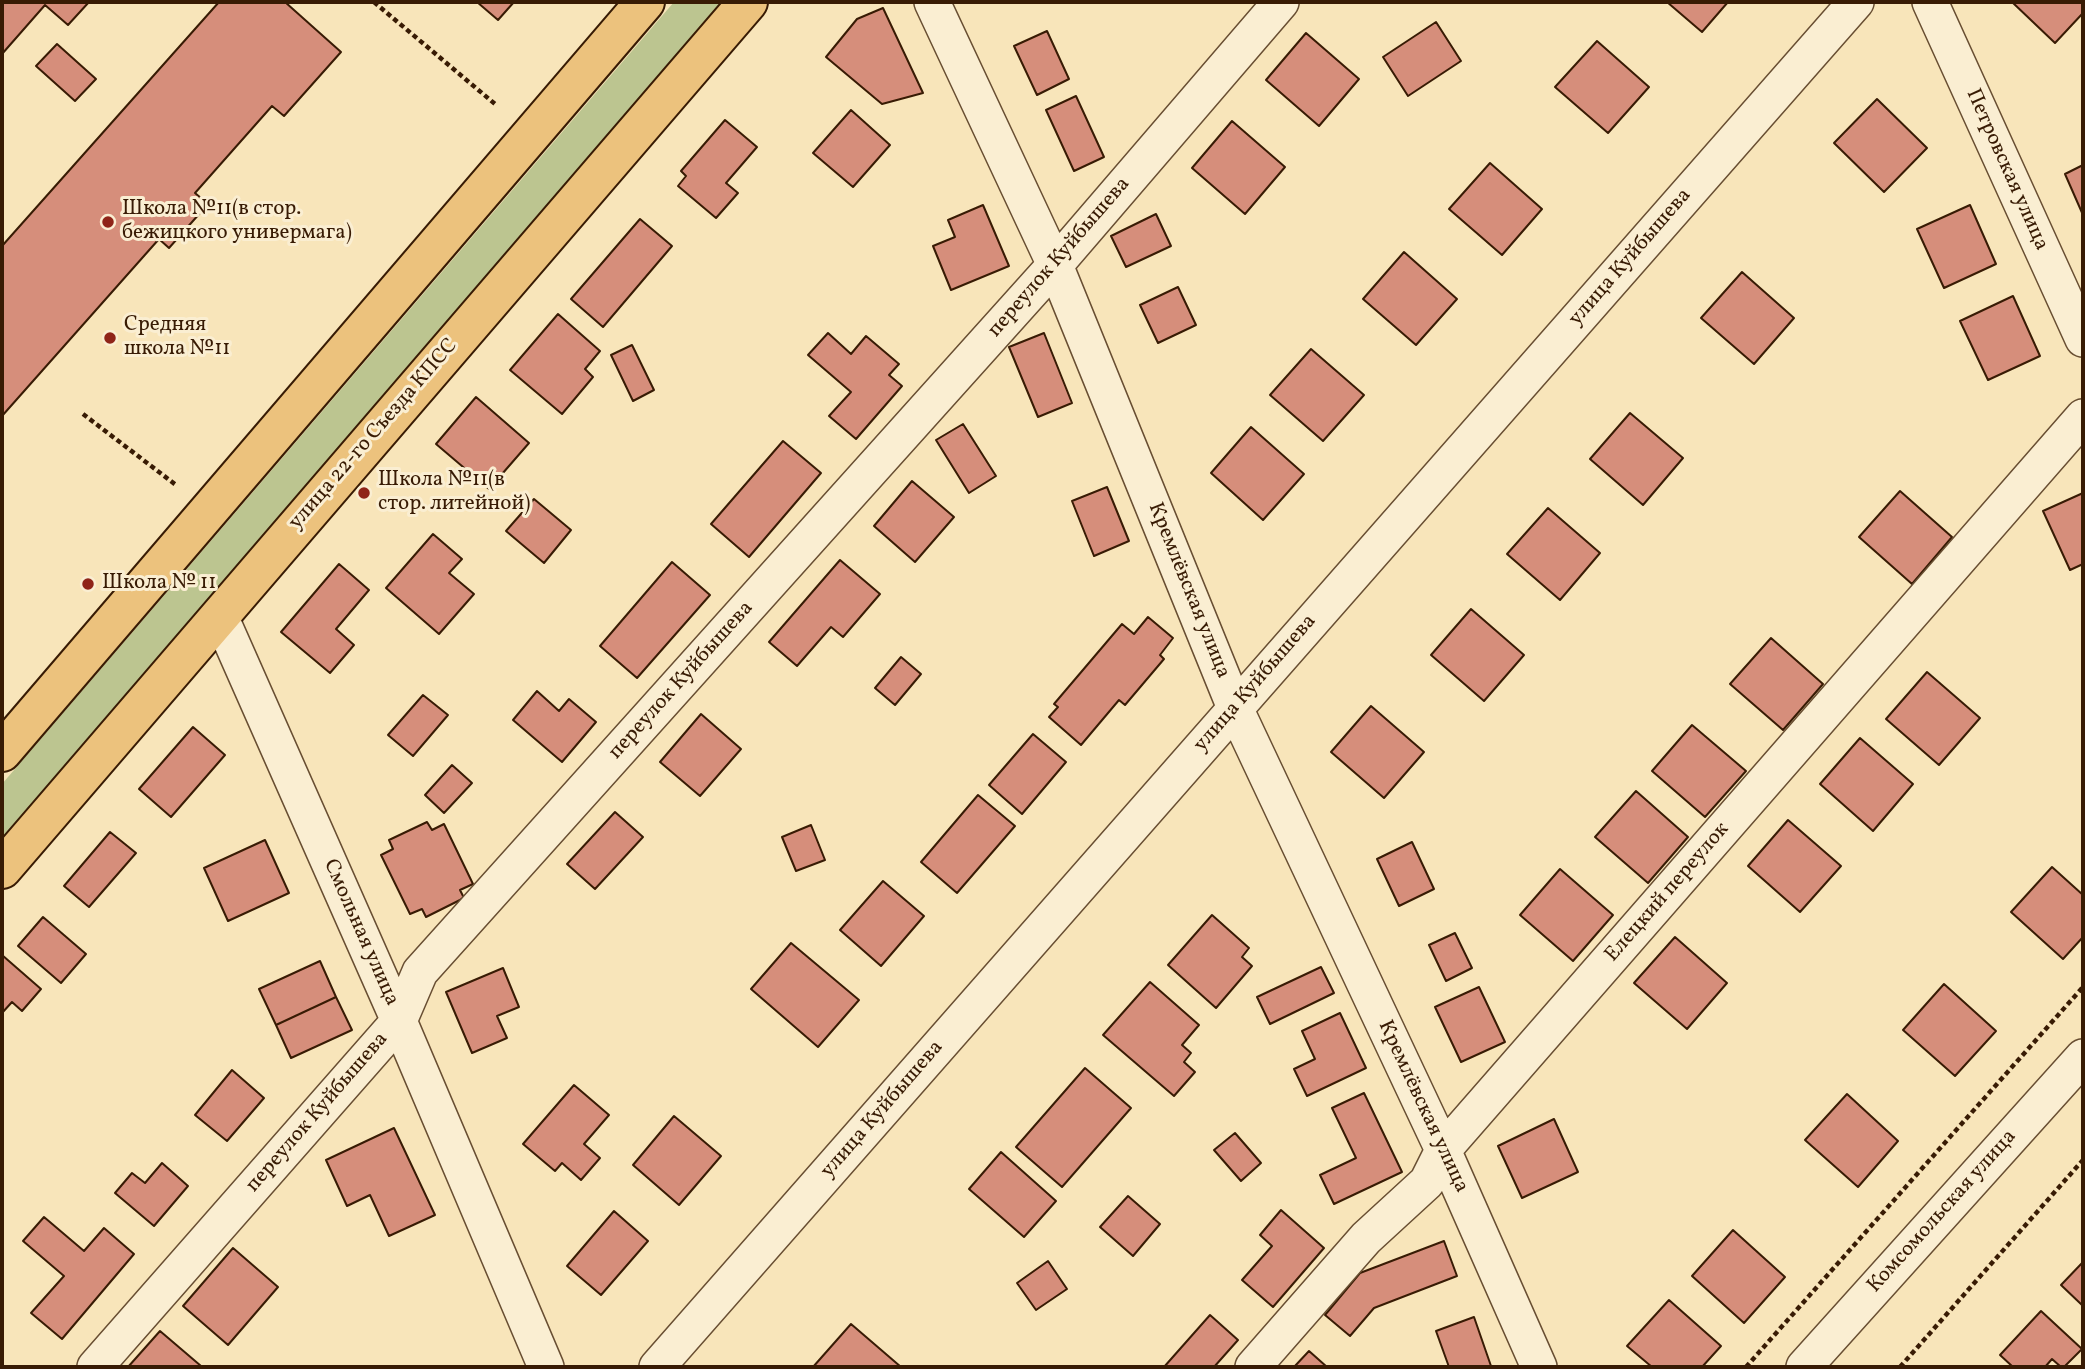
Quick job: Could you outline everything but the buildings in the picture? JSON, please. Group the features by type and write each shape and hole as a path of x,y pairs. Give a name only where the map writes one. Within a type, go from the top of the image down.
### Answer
{"main road":[{"path":"2,752 645,2"},
{"name":"улица 22-го Съезда КПСС","path":"2,869 748,2"}],"street":[{"name":"Кремлёвская улица","path":"932,2 1055,265 1235,708 1443,1150 1539,1367"},
{"name":"переулок Куйбышева","path":"95,1367 399,1021 420,972 1055,265 1281,2"},
{"name":"улица Куйбышева","path":"657,1367 1856,2"},
{"name":"Петровская улица","path":"1930,2 2083,339"},
{"name":"Елецкий переулок","path":"1253,1367 1366,1238 1427,1182 1443,1150 2083,417"},
{"name":"Смольная улица","path":"220,616 399,1021 546,1367"},
{"name":"Комсомольская улица","path":"1804,1367 2083,1057"}],"path":[{"path":"374,2 495,104"},
{"path":"83,414 176,485"},
{"path":"1746,1367 2083,986"},
{"path":"1900,1367 2083,1160"}],"green space":[{"path":"674,2 728,2 2,845 2,784"}],"place":[{"name":"Школа №11(в стор. бежицкого универмага)","path":"108,222"},
{"name":"Средняя школа №11","path":"110,338"},
{"name":"Школа №11(в стор. литейной)","path":"364,493"},
{"name":"Школа № 11","path":"88,584"}]}
